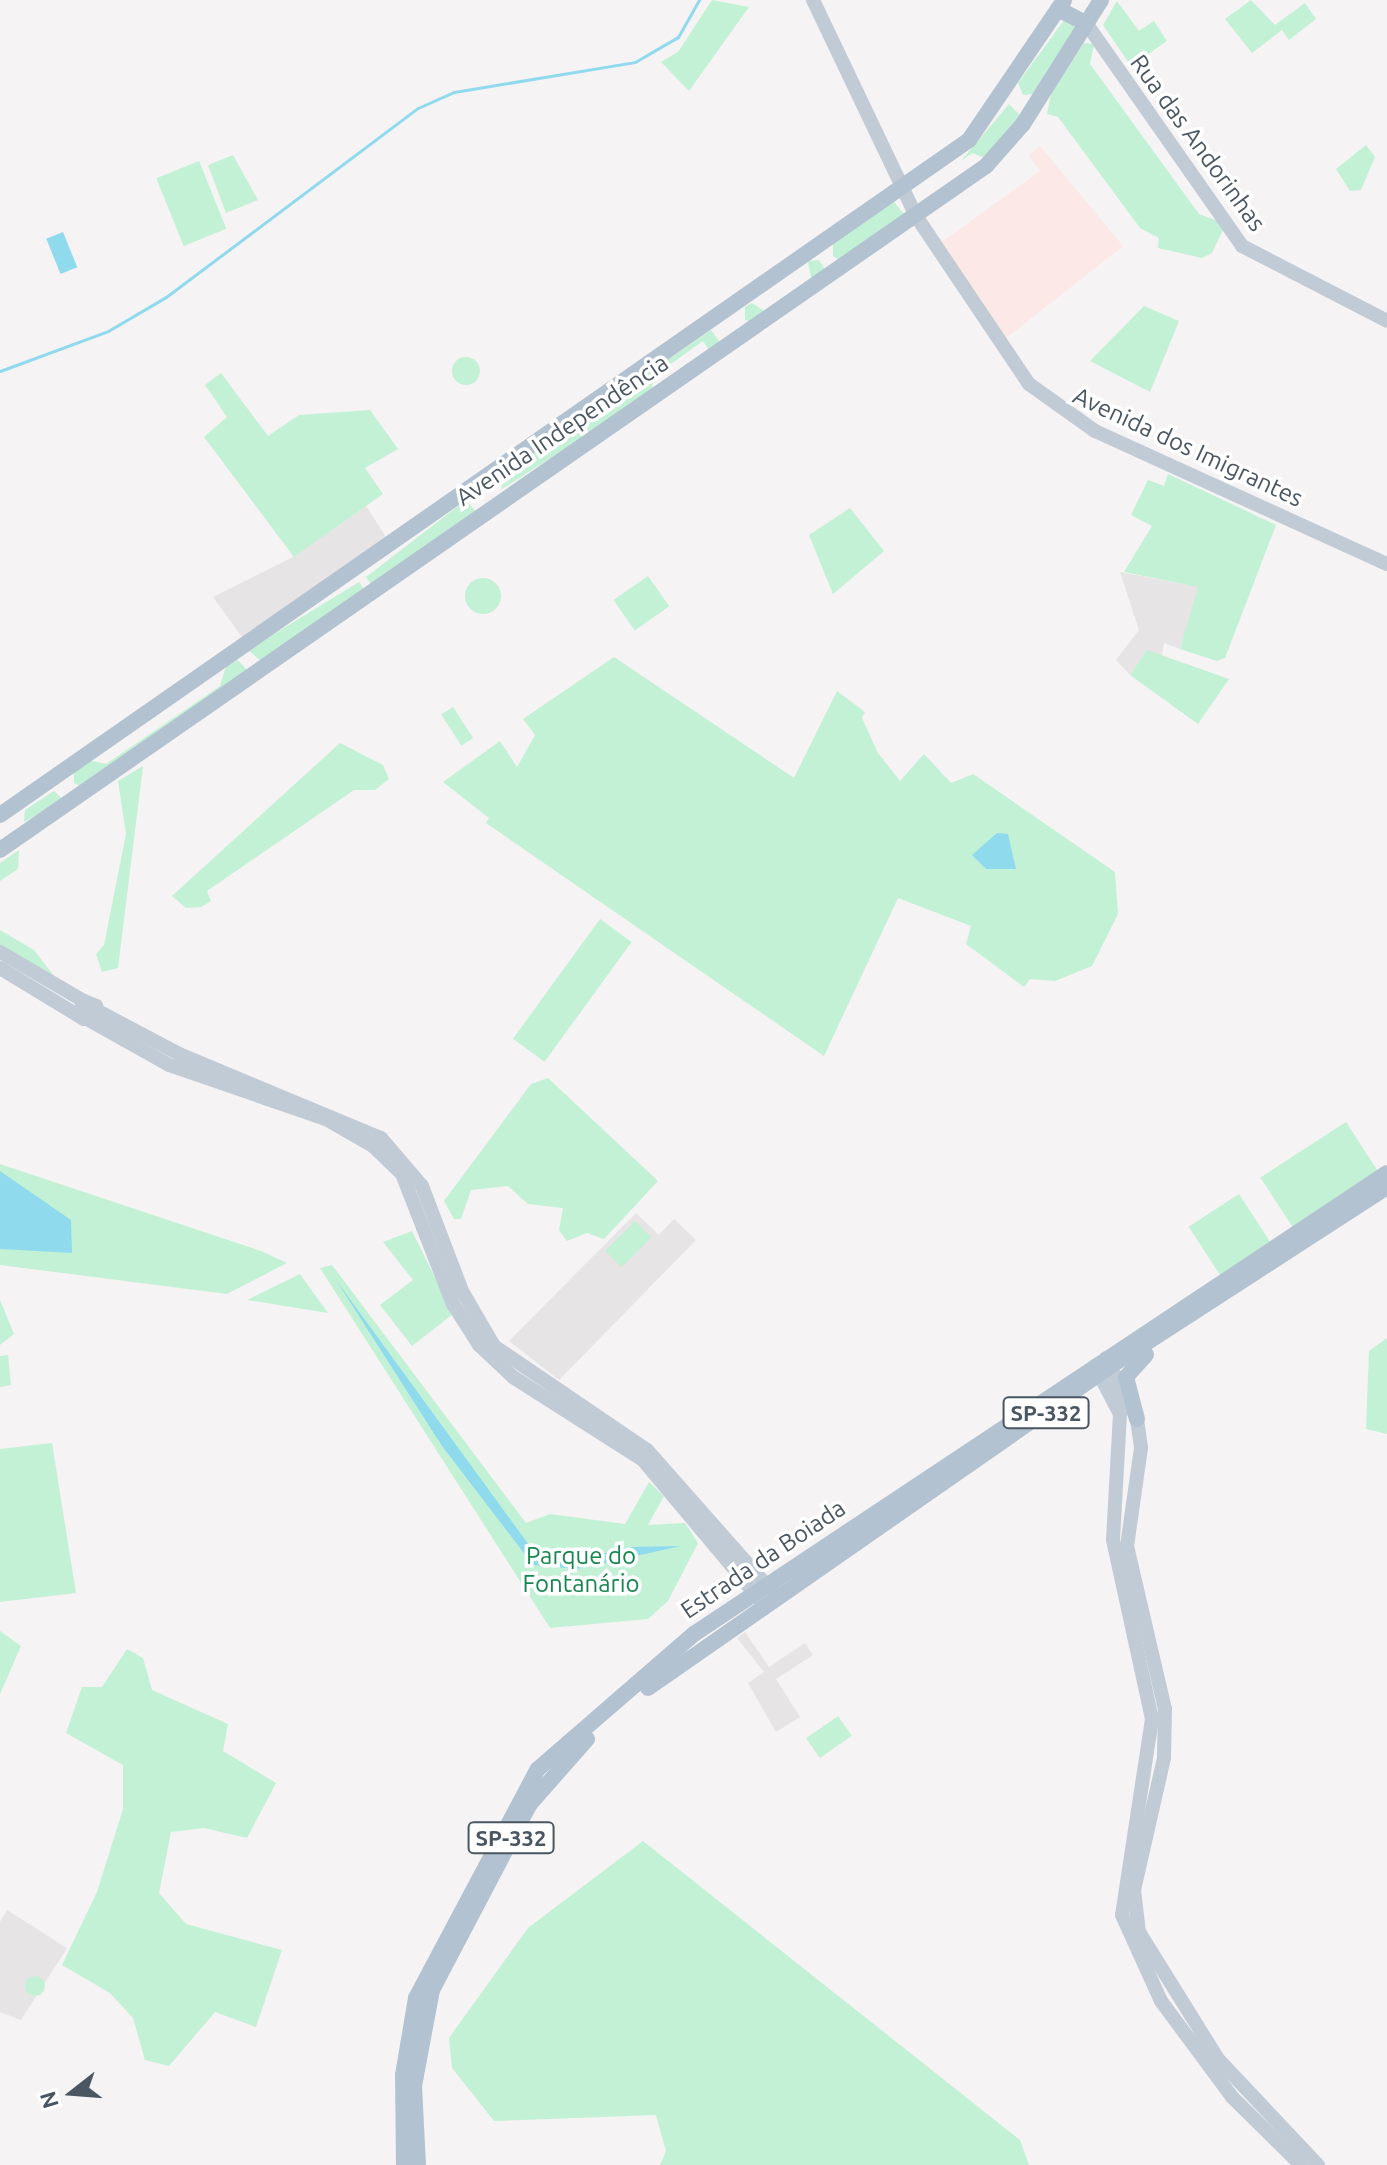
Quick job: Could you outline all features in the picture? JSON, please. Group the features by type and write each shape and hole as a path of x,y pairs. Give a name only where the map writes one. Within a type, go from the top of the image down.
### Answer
{"main road":[{"name":"Avenida dos Imigrantes","path":"813,0 916,216 1050,405 1147,458 1387,564"},
{"path":"1086,23 1087,0"},
{"name":"Avenida Independência","path":"0,850 916,216 1007,146 1101,0"},
{"name":"Avenida Independência","path":"0,815 969,140 1061,4"},
{"path":"1061,4 1086,23"},
{"name":"Rua das Andorinhas","path":"1086,23 1242,246 1287,275 1387,321"},
{"path":"704,324 741,336"},
{"path":"496,470 496,489 508,498"},
{"path":"478,481 508,498"},
{"path":"462,491 478,499 476,518"},
{"path":"55,776 65,791 61,809"},
{"path":"25,832 18,813 26,797"},
{"path":"0,952 86,1011"},
{"path":"0,968 179,1054 381,1138 422,1186 462,1291 494,1346 647,1450 765,1594"},
{"name":"Estrada da Boiada","path":"404,2165 403,2075 416,1998 518,1799 538,1769 596,1717 765,1594 1387,1173"},
{"name":"Estrada da Boiada","path":"1103,1365 1185,1319 1387,1187"},
{"path":"1185,1319 1174,1339 1130,1366 1141,1448 1127,1546 1157,1652 1166,1734 1134,1890 1139,1932 1218,2059 1318,2165"},
{"path":"1103,1365 1137,1419"},
{"path":"1103,1365 1120,1414 1113,1540 1152,1719 1122,1888 1125,1926 1161,2001 1232,2097 1301,2165"},
{"name":"Estrada da Boiada","path":"418,2165 414,2086 432,1990 529,1805 603,1725 765,1594"}],"shaded area":[{"path":"1040,146 1123,246 1005,339 942,242 1040,171 1029,155"},
{"path":"366,506 386,537 242,637 213,597 295,556"},
{"path":"1120,572 1199,587 1180,649 1164,643 1161,659 1147,650 1130,675 1116,660 1139,630"},
{"path":"636,1213 659,1235 674,1219 696,1240 559,1380 509,1341"},
{"path":"745,1632 769,1667 805,1643 813,1655 776,1679 800,1717 776,1732 748,1683 764,1672 737,1638"},
{"path":"7,1910 67,1948 21,2020 0,2012 0,1922"}],"green space":[{"path":"712,0 749,7 689,91 661,62 678,52"},
{"path":"1251,0 1275,25 1305,3 1316,19 1289,40 1282,30 1252,53 1225,19"},
{"path":"1117,1 1139,31 1154,21 1167,41 1131,66 1103,25"},
{"path":"1065,19 1075,27 1034,94 1023,95 1018,83"},
{"path":"1084,43 1094,44 1090,64 1199,214 1218,221 1223,230 1212,253 1202,258 1158,248 1159,238 1140,228 1058,117 1047,114 1051,94"},
{"path":"1009,104 1020,115 985,158 972,153 961,161"},
{"path":"1366,145 1375,157 1361,190 1350,191 1336,169"},
{"path":"233,155 258,200 226,213 208,165"},
{"path":"199,161 226,229 184,246 156,178"},
{"path":"893,201 905,215 839,260 833,256 833,243"},
{"path":"819,260 825,269 818,278 754,323 745,320 745,307 752,303 766,312 811,278 808,261"},
{"path":"1144,306 1179,321 1150,392 1090,361"},
{"path":"711,330 722,345 711,353 703,341 654,376 651,394 502,489 500,475"},
{"path":"466,357 476,361 480,371 476,381 466,385 456,381 452,371 456,361"},
{"path":"221,373 268,436 299,415 370,410 398,449 365,468 383,494 294,557 204,437 227,417 205,385"},
{"path":"1168,474 1276,525 1225,658 1217,661 1180,649 1198,587 1124,572 1152,526 1131,515 1148,480 1164,486"},
{"path":"466,500 477,513 373,587 366,577"},
{"path":"850,508 884,551 833,594 809,535"},
{"path":"648,576 669,606 635,630 614,600"},
{"path":"483,578 496,583 501,596 496,609 483,614 470,609 465,596 470,583"},
{"path":"359,582 366,592 262,662 248,650"},
{"path":"1147,650 1229,679 1198,724 1130,675"},
{"path":"614,657 794,778 837,691 865,712 862,718 878,753 900,781 924,754 951,783 973,774 1115,872 1118,914 1092,966 1055,981 1030,979 1024,987 966,944 971,926 898,898 824,1056 486,823 489,818 443,782 500,741 517,767 535,735 523,719"},
{"path":"238,660 247,670 84,788 74,783 74,771 89,760 106,764 220,686 226,666"},
{"path":"453,707 473,738 461,746 441,715"},
{"path":"340,743 383,765 389,779 375,790 354,790 207,891 211,901 201,907 186,908 172,896"},
{"path":"143,766 118,968 102,972 96,954 104,945 126,834 118,781"},
{"path":"54,791 63,800 24,822 25,810"},
{"path":"19,850 18,869 0,881 0,863"},
{"path":"600,919 632,942 545,1062 513,1039"},
{"path":"0,930 34,950 54,976 0,945"},
{"path":"548,1078 658,1181 604,1239 587,1233 567,1241 559,1230 563,1208 528,1204 508,1186 471,1190 461,1219 454,1219 444,1201 531,1084"},
{"path":"1346,1122 1379,1173 1294,1229 1260,1178"},
{"path":"0,1164 261,1251 287,1263 227,1294 0,1265"},
{"path":"1239,1194 1272,1244 1221,1277 1189,1227"},
{"path":"635,1221 651,1237 622,1267 605,1251"},
{"path":"412,1231 453,1314 412,1346 380,1305 413,1280 383,1242"},
{"name":"Parque do Fontanário","path":"332,1265 526,1523 550,1514 625,1524 649,1482 664,1496 648,1525 685,1523 698,1543 668,1601 648,1619 550,1628 320,1268"},
{"path":"300,1274 328,1313 247,1300"},
{"path":"0,1300 14,1334 0,1345"},
{"path":"1387,1338 1387,1434 1366,1429 1369,1351"},
{"path":"8,1355 11,1385 0,1387 0,1356"},
{"path":"52,1443 76,1593 0,1602 0,1449"},
{"path":"0,1631 21,1646 0,1694"},
{"path":"127,1649 143,1658 152,1690 228,1724 223,1751 276,1783 247,1838 204,1828 171,1832 159,1893 186,1924 282,1950 256,2027 215,2012 169,2066 145,2060 133,2018 110,1993 62,1965 97,1892 123,1809 123,1765 66,1733 82,1687 102,1687"},
{"path":"838,1716 852,1736 820,1758 806,1738"},
{"path":"643,1841 1020,2140 1029,2165 660,2165 666,2151 656,2115 494,2121 452,2068 449,2038 528,1928"},
{"path":"31,1976 39,1976 45,1986 39,1996 31,1996 25,1990 25,1982"}],"water":[{"path":"63,232 77,267 61,274 46,239"},
{"path":"997,833 1008,834 1016,869 986,869 972,855"},
{"path":"0,1171 71,1220 72,1253 0,1249"},
{"path":"336,1280 537,1556 575,1560 629,1547 681,1546 577,1569 533,1565 442,1446"}],"waterway":[{"path":"0,371 108,331 166,297 418,108 454,92 635,62 678,37 699,0"}]}
